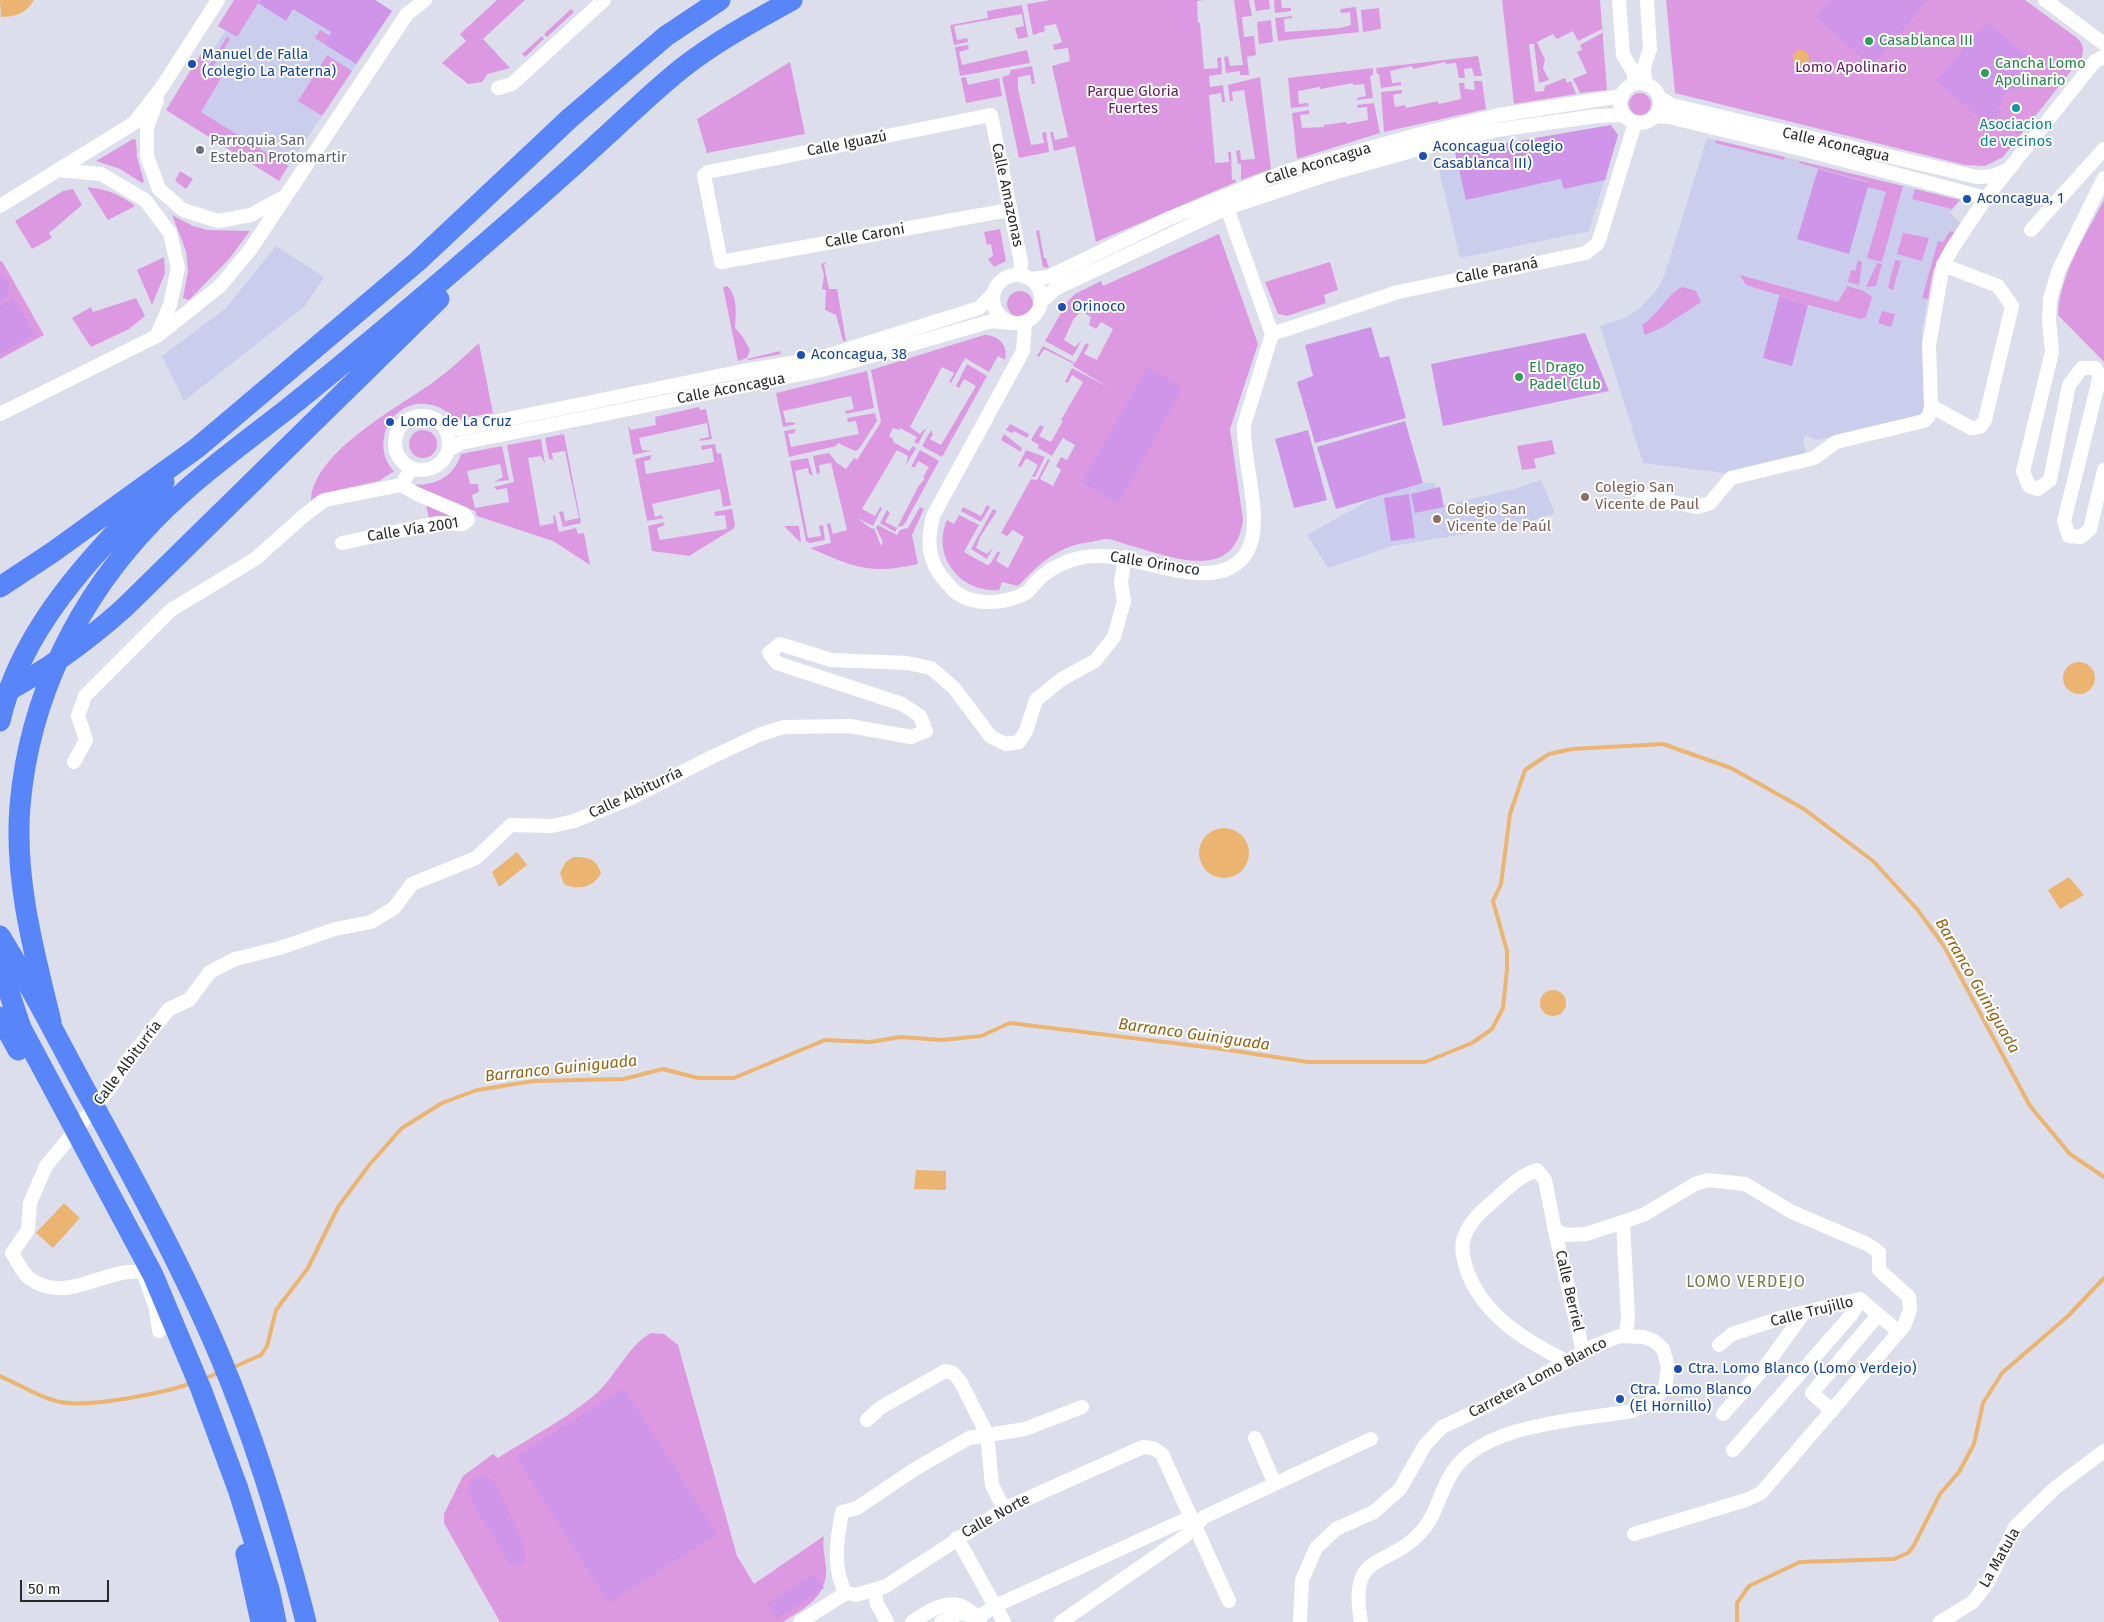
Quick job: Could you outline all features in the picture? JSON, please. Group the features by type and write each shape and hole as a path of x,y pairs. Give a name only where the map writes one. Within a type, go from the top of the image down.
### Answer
{"highway":[{"path":"0,587 53,552 196,448 418,262 570,118 666,36 720,0"},
{"path":"51,1022 24,902 20,807 27,759 36,717 52,673 75,623 101,582 156,518 189,487 360,351 530,206 681,69 751,22 792,0"},
{"path":"0,695 55,663 92,637 392,348 530,206"},
{"path":"0,721 8,695 26,653 60,597 96,552 196,448"},
{"path":"0,936 51,1022 159,1225 221,1358 256,1449 285,1539 306,1622"},
{"path":"0,966 21,1028 153,1275 201,1389 238,1489 251,1550 271,1622"},
{"path":"0,1017 143,1284 190,1393 251,1550 269,1588 276,1622"},
{"path":"251,1550 261,1622"}],"street":[{"path":"0,206 134,123 162,87 218,0"},
{"path":"0,414 157,336 220,286 250,250 407,14 425,0"},
{"path":"498,88 512,84 604,0"},
{"path":"1619,0 1623,55 1639,84"},
{"path":"1639,84 1650,49 1647,0"},
{"path":"2045,0 2104,44"},
{"path":"1643,497 1698,508 1710,503 1731,478 1814,458 1836,442 1918,424 1929,416 1929,345 1943,265 1986,198 2012,168 2095,61 2104,57"},
{"path":"1626,60 1648,58"},
{"path":"1639,84 1654,88 1660,98 1660,107 1656,116 1648,122 1630,119 1620,105 1622,96 1628,87 1639,84"},
{"path":"162,87 147,127 147,156 159,189 183,210 218,221 251,215 287,196"},
{"name":"Calle Aconcagua","path":"1026,277 1048,277 1170,218 1287,171 1424,133 1499,115 1622,96"},
{"name":"Calle Aconcagua","path":"1660,98 1672,105 1977,177 1993,176 2012,168"},
{"name":"Calle Amazonas","path":"991,116 1009,210 1026,277"},
{"name":"Calle Iguazú","path":"721,262 704,175 708,172 991,116"},
{"name":"Calle Aconcagua","path":"1041,302 1055,289 1227,208 1300,183 1429,146 1497,130 1597,116 1630,119"},
{"name":"Calle Aconcagua","path":"1656,116 1670,117 1805,150 1986,198"},
{"name":"Calle Paraná","path":"1272,334 1398,292 1586,253 1597,244 1600,237 1630,119"},
{"path":"2031,230 2104,149"},
{"path":"57,170 101,174 145,200 170,233 178,268 170,305 157,336"},
{"path":"2104,178 2063,261 2050,299 2048,320 2052,352 2023,471 2029,486 2038,489 2050,480 2069,385 2082,368 2095,368 2100,376 2064,521 2069,536 2081,537 2090,529 2104,470"},
{"path":"1227,208 1272,334"},
{"name":"Calle Caroni","path":"721,262 1009,210"},
{"path":"1930,406 1971,428 1980,427 1985,420 2012,306 1998,286 1943,265"},
{"path":"1006,277 1026,277 1039,289 1041,302 1038,310 1018,322 998,315 992,301 993,294 1000,281 1006,277"},
{"name":"Calle Aconcagua","path":"443,426 458,429 728,374 820,358 979,308 993,294"},
{"name":"Calle Aconcagua","path":"448,450 461,443 822,370 992,321 1018,322"},
{"name":"Calle Orinoco","path":"1018,322 1023,351 933,516 928,538 929,555 938,573 959,595 976,601 994,602 1027,592 1050,570 1070,560 1097,556 1125,557 1198,574 1225,570 1240,561 1253,540 1255,522 1244,439 1244,425 1272,334"},
{"path":"419,416 428,417 443,426 447,433 448,450 438,465 421,470 412,468 399,456 396,439 398,431 411,419 419,416"},
{"path":"74,762 86,740 78,716 85,696 171,610 255,559 307,513 325,500 401,485 412,468"},
{"name":"Calle Vía 2001","path":"342,543 437,523 463,524 468,520 464,514 401,485"},
{"name":"Calle Albiturría","path":"159,1331 156,1308 143,1272 114,1273 76,1288 49,1288 28,1278 12,1253 28,1230 30,1203 46,1166 111,1087 128,1060 170,1009 189,1000 210,972 235,959 280,948 335,929 371,922 394,908 412,884 476,858 511,825 552,826 574,821 629,799 666,779 762,734 784,727 850,726 911,737 926,731 920,716 902,704 777,663 769,653 780,644 831,660 907,663 931,668 954,688 990,737 1006,744 1019,742 1026,732 1036,700 1062,679 1095,661 1114,637 1124,601 1121,582 1125,557"},
{"name":"Calle Berriel","path":"1566,1361 1504,1324 1483,1301 1471,1282 1462,1254 1464,1236 1475,1218 1524,1174 1537,1170 1545,1180 1554,1231 1583,1352"},
{"path":"1554,1231 1568,1236 1586,1234 1623,1222 1645,1214 1695,1184 1708,1180 1745,1184 1792,1212 1866,1244 1878,1252 1879,1270 1909,1297 1910,1310 1899,1332 1761,1492 1746,1500 1634,1534"},
{"path":"1623,1222 1628,1318 1626,1335"},
{"path":"1734,1450 1852,1314 1860,1300"},
{"name":"Calle Trujillo","path":"1720,1346 1732,1334 1804,1313 1860,1300 1899,1332"},
{"path":"1724,1414 1764,1368 1804,1313"},
{"path":"1832,1411 1812,1393 1878,1315"},
{"name":"Carretera Lomo Blanco","path":"1300,1622 1302,1580 1316,1548 1336,1529 1374,1512 1400,1489 1425,1445 1442,1426 1491,1404 1583,1352 1620,1336 1644,1337 1654,1341 1663,1349 1668,1367 1665,1388 1647,1405 1632,1411 1509,1434 1488,1441 1469,1455 1454,1470 1422,1531 1408,1543 1377,1560 1360,1580 1357,1598 1361,1622"},
{"path":"867,1420 880,1408 945,1371 952,1372 960,1381 987,1434 992,1485 1004,1509"},
{"path":"800,1622 846,1593 840,1583 836,1541 842,1512 857,1508 915,1469 969,1438 1025,1429 1082,1407"},
{"path":"1255,1438 1274,1482"},
{"path":"1062,1622 1147,1564 1184,1536 1204,1517 1274,1482 1370,1439"},
{"name":"Calle Norte","path":"846,1593 856,1596 886,1586 1004,1509 1143,1447 1153,1448 1162,1454 1194,1525"},
{"name":"La Matula","path":"1940,1622 1973,1602 1988,1582 2015,1527 2055,1488 2104,1451"},
{"path":"979,1620 995,1606 1182,1521 1194,1525 1229,1601"},
{"path":"957,1538 1004,1622"},
{"path":"875,1591 877,1604 887,1622"},
{"path":"912,1622 933,1608 948,1604 963,1606 979,1620"},
{"path":"941,1622 960,1613 979,1620"}],"shaded area":[{"path":"0,0 34,0 28,8 20,13 1,17"},
{"path":"234,0 375,0 392,11 282,176 170,104 195,62 203,66 225,31 218,26"},
{"path":"261,0 375,0 392,11 356,64 324,44 331,32 293,9 286,21 258,3"},
{"name":"Casablanca III","path":"1830,0 1928,0 1872,66 1816,17"},
{"name":"Cancha Lomo Apolinario","path":"1987,22 2034,61 2028,67 2031,70 2026,76 2028,78 2015,93 2010,89 2002,98 2003,100 1997,107 2002,111 1995,120 1999,124 1994,130 1936,80"},
{"path":"1798,50 1804,50 1809,55 1807,64 1798,66 1793,61 1793,55"},
{"path":"1611,125 1618,135 1589,231 1460,258 1439,170 1458,165 1455,152"},
{"path":"1611,125 1618,135 1605,180 1564,189 1561,179 1466,200 1455,152"},
{"path":"1707,138 1960,200 1950,213 1963,225 1933,271 1922,330 1925,408 1917,419 1817,440 1805,435 1803,442 1807,456 1732,474 1643,463 1600,326 1625,318 1640,308 1659,287 1665,274"},
{"path":"1818,169 1869,183 1849,254 1797,239"},
{"path":"276,246 324,277 305,306 184,401 162,356 226,308"},
{"path":"0,274 7,280 9,288 7,296 0,302"},
{"path":"1779,297 1808,305 1792,366 1763,358"},
{"path":"14,298 35,335 0,354 0,306"},
{"path":"1371,327 1380,358 1389,356 1406,418 1315,443 1297,382 1313,376 1305,345"},
{"name":"El Drago Padel Club","path":"1585,333 1609,391 1443,426 1431,364"},
{"path":"1148,367 1183,388 1118,504 1082,482"},
{"path":"1405,421 1423,483 1336,509 1317,447"},
{"path":"1308,430 1327,500 1294,508 1275,439"},
{"name":"Colegio San Vicente de Paúl","path":"1541,480 1555,513 1520,525 1392,546 1328,568 1307,535 1371,499 1423,483 1435,483 1440,506 1511,490"},
{"path":"1440,487 1444,507 1415,513 1411,494"},
{"path":"1409,494 1415,538 1391,541 1384,498"},
{"path":"2079,662 2091,666 2095,678 2091,690 2079,694 2067,690 2063,678 2067,666"},
{"path":"1224,828 1234,830 1242,835 1247,843 1249,853 1247,863 1242,871 1234,876 1224,878 1214,876 1206,871 1201,863 1199,853 1201,843 1206,835 1214,830"},
{"path":"517,852 527,865 499,887 492,872"},
{"path":"573,857 591,859 597,864 601,873 594,882 580,887 564,884 560,873 565,863"},
{"path":"2069,877 2084,895 2060,909 2048,890"},
{"path":"1553,990 1562,994 1566,1003 1562,1012 1553,1016 1544,1012 1540,1003 1544,994"},
{"path":"916,1170 946,1171 946,1190 914,1189"},
{"path":"64,1203 80,1218 53,1248 36,1233"},
{"path":"624,1388 717,1534 609,1603 516,1457"},
{"path":"479,1476 487,1477 495,1483 524,1544 525,1560 521,1565 510,1564 475,1507 467,1489 469,1483"},
{"path":"814,1574 824,1588 776,1619 767,1604"}],"green space":[{"path":"234,0 260,0 237,37 218,26"},
{"path":"497,0 525,0 483,39 510,68 488,74 482,82 468,84 442,63 466,41 460,34"},
{"name":"Parque Gloria Fuertes","path":"1051,0 1204,0 1197,1 1204,69 1218,68 1217,58 1221,57 1222,74 1209,76 1210,87 1223,85 1225,102 1222,102 1221,93 1209,95 1215,163 1229,162 1228,152 1231,152 1232,180 1235,179 1236,182 1096,242 1075,146 1054,151 1050,132 1053,132 1055,140 1068,137 1052,66 1070,61 1068,48 1054,50 1053,45 1062,42 1056,24 1044,26 1045,31 1033,35 1027,4"},
{"path":"1234,0 1249,0 1252,16 1242,17 1244,37 1254,36 1256,55 1247,57 1249,75 1240,75 1240,71 1226,73 1224,57 1228,56 1230,66 1243,65"},
{"path":"1254,0 1269,0 1270,9 1256,11"},
{"path":"1274,0 1281,0 1282,8 1291,8 1291,11 1275,13"},
{"path":"1502,0 1600,0 1607,90 1580,93 1573,79 1587,73 1577,52 1582,50 1580,45 1602,33 1602,29 1578,41 1573,31 1557,39 1553,34 1537,42 1545,60 1543,68 1549,80 1539,83 1534,44 1529,44 1535,92 1544,91 1545,86 1565,78 1567,83 1571,81 1576,94 1514,104"},
{"name":"Lomo Apolinario","path":"1666,0 2025,0 2077,38 2083,47 2083,51 2082,57 2003,157 1985,166 1965,165 1675,93"},
{"path":"1022,5 1028,37 1018,39 1015,28 1024,26 1022,14 954,26 957,40 967,38 968,42 954,45 950,25 988,18 987,11"},
{"path":"1356,7 1359,32 1278,41 1275,18 1292,16 1292,18 1284,19 1285,32 1340,28 1351,25 1350,12 1341,13 1340,9"},
{"path":"1379,8 1381,29 1363,32 1361,10"},
{"path":"571,9 574,12 547,37 544,34"},
{"path":"1271,20 1273,42 1259,44 1257,22"},
{"path":"320,30 329,35 324,44 315,38"},
{"path":"542,36 544,39 525,57 522,54"},
{"path":"227,37 230,39 213,67 209,65"},
{"path":"968,45 969,49 959,52 962,65 1027,50 1030,63 960,76 955,47"},
{"path":"203,51 210,55 203,67 221,78 201,112 288,166 279,181 166,110"},
{"path":"327,55 352,71 322,116 298,101"},
{"path":"1478,56 1482,76 1474,76 1472,68 1464,69 1465,78 1459,78 1456,63 1446,64 1445,62 1413,69 1412,66 1390,71 1392,83 1401,82 1401,85 1381,88 1376,68"},
{"path":"790,62 805,134 707,153 697,119"},
{"path":"1032,66 1035,83 1032,84 1030,75 1018,77 1018,89 1031,145 1044,143 1042,133 1046,132 1049,152 1019,158 1002,77 1009,75 1011,70"},
{"path":"1373,68 1373,75 1370,76 1373,98 1357,100 1357,98 1366,96 1364,84 1353,85 1353,83 1320,89 1320,87 1298,91 1299,104 1308,103 1309,106 1291,108 1288,78"},
{"path":"966,77 968,85 999,78 1002,96 966,103 961,78"},
{"path":"1260,77 1271,169 1241,180 1241,164 1238,164 1236,151 1240,150 1241,160 1255,159 1244,90 1232,92 1233,101 1230,101 1228,85"},
{"path":"1474,81 1482,81 1486,109 1384,132 1381,92 1402,90 1402,93 1393,95 1395,107 1405,105 1406,108 1438,101 1439,104 1461,99 1459,83 1464,83 1465,89 1475,90"},
{"path":"1640,93 1648,96 1651,104 1648,112 1640,115 1632,112 1629,104 1632,96"},
{"path":"1374,103 1380,133 1297,159 1292,113 1309,110 1309,114 1300,115 1302,128 1324,127 1324,125 1346,122 1347,124 1368,120 1367,107 1358,108 1357,105"},
{"path":"133,139 136,140 137,157 144,181 142,183 120,169 96,161"},
{"path":"1716,140 1785,157 1784,160 1715,143"},
{"path":"1799,161 1903,186 1882,262 1867,258 1886,192 1868,187 1868,182 1799,163"},
{"path":"180,171 193,179 186,189 175,181"},
{"path":"87,187 112,193 124,198 135,206 108,220"},
{"path":"73,189 82,205 49,233 52,238 32,249 15,221 63,191"},
{"path":"1915,189 1960,200 1952,209 1912,199"},
{"path":"2104,200 2104,362 2058,315 2063,285 2068,270"},
{"path":"172,215 193,226 208,230 250,231 229,259 189,300 183,298 188,271 186,251"},
{"path":"1000,229 1006,261 994,267 988,259 993,256 991,244 987,245 984,232"},
{"path":"1039,230 1044,258 1046,258 1049,268 1043,267 1036,231"},
{"path":"1950,231 1957,233 1933,271 1928,299 1922,298 1938,241 1943,242"},
{"path":"1903,233 1929,238 1922,261 1897,254"},
{"path":"1219,234 1258,344 1230,429 1243,520 1237,540 1227,553 1213,559 1196,561 1178,559 1113,540 1102,539 1069,547 1051,556 1018,586 1002,582 999,590 985,589 961,579 952,570 946,559 943,547 943,533 947,520 954,524 959,515 979,525 964,552 987,565 990,564 998,551 1000,553 996,561 1008,568 1024,537 1013,530 1007,536 1001,533 1031,479 1037,480 1048,459 1050,460 1040,479 1053,486 1061,470 1056,466 1061,457 1067,460 1075,445 1063,438 1052,456 1038,448 1039,445 1031,440 1040,425 1044,427 1039,436 1051,442 1063,421 1061,420 1083,382 1072,375 1068,383 1065,382 1072,368 1110,388 1073,366 1074,364 1044,349 1039,357 1037,356 1043,346 1075,363 1086,343 1089,345 1084,354 1097,360 1113,329 1101,322 1096,329 1089,325 1091,317 1081,311 1073,320 1064,340 1075,347 1082,340 1073,356 1045,341 1068,301 1075,294 1101,281 1103,286"},
{"path":"164,257 165,273 152,305 137,270"},
{"path":"1858,260 1862,262 1859,285 1848,282 1851,270 1855,271"},
{"path":"1895,260 1901,261 1893,290 1888,288"},
{"path":"2,261 44,335 0,359 0,262"},
{"path":"827,262 824,265 829,289 837,289 846,341 843,341 836,315 825,310 826,290 822,289 824,275 821,264"},
{"path":"1330,262 1338,290 1324,295 1326,303 1287,316 1278,314 1265,282"},
{"path":"1877,263 1882,264 1876,286 1866,287"},
{"path":"1740,275 1838,302 1847,286 1864,291 1872,297 1866,317 1861,319 1779,297 1779,295 1746,285"},
{"path":"727,286 735,300 735,328 743,337 750,350 747,358 738,361 723,287"},
{"path":"1682,287 1696,291 1701,302 1663,327 1645,335 1642,325 1653,316 1672,294"},
{"path":"1020,291 1029,295 1033,304 1029,313 1020,317 1011,313 1007,304 1011,295"},
{"path":"136,298 145,316 129,329 91,347 72,318 91,307 93,312"},
{"path":"1882,311 1895,314 1891,327 1878,323"},
{"path":"984,335 998,339 1004,345 1005,360 998,356 989,372 965,358 951,383 949,382 954,373 942,367 910,427 920,434 927,427 918,444 914,442 917,437 900,428 899,430 893,428 889,436 894,440 893,442 909,451 913,446 916,448 906,465 908,456 897,450 862,509 875,516 880,507 882,508 873,526 857,518 872,529 874,528 881,546 883,542 876,528 878,525 897,535 900,530 908,528 920,507 924,509 912,535 918,564 874,569 851,564 810,548 831,543 827,524 830,523 833,534 847,530 831,463 819,465 820,472 817,475 813,456 829,453 837,463 846,469 854,458 857,460 881,422 871,370"},
{"path":"479,343 493,413 457,419 443,409 426,404 413,405 402,409 394,417 384,438 387,461 394,471 379,481 320,494 311,500 315,482 326,465 342,448 381,417 435,381"},
{"path":"780,351 781,354 747,359"},
{"path":"967,364 987,376 942,457 922,446 931,430 933,434 930,439 941,445 976,386 964,379 959,388 956,386"},
{"path":"867,371 874,408 846,414 845,411 854,409 851,396 783,411 786,423 792,422 796,424 783,427 776,393"},
{"path":"699,407 700,410 706,409 712,439 700,441 700,439 709,437 707,423 639,438 642,450 651,451 633,455 628,426 631,430 656,425 655,417"},
{"path":"875,413 877,421 859,449 855,451 838,443 836,446 789,457 784,431 796,429 794,433 788,434 791,447 859,434 856,421 848,422 847,418"},
{"path":"1010,424 1029,434 1027,438 1014,431 1012,433 1006,430"},
{"path":"423,430 433,434 437,444 433,454 423,458 413,454 409,444 413,434"},
{"path":"564,434 581,523 563,527 559,512 563,511 565,521 579,518 565,451 552,453 553,460 549,459 545,438"},
{"path":"1004,434 1022,448 1021,452 1001,440"},
{"path":"541,439 545,464 541,456 528,458 540,526 554,523 553,516 555,515 559,532 576,528 578,534 584,533 590,565 553,541 477,516 475,511 417,488 415,485 432,483 448,475 456,466 461,454 502,446 509,480 494,482 503,477 500,464 467,471 470,484 478,484 479,492 472,495 475,508 509,502 507,488 497,490 494,487 514,482 507,445"},
{"path":"1552,440 1555,454 1534,459 1536,468 1522,470 1517,446"},
{"path":"715,444 717,454 721,453 731,505 723,507 720,489 652,504 655,517 661,515 664,518 647,521 635,459 652,455 650,460 644,461 646,474 714,462 712,448 702,450 701,446"},
{"path":"920,450 939,461 904,525 898,527 895,532 880,523 887,510 890,513 885,522 897,528 918,487 925,478 923,477 929,467 918,461 915,467 911,467"},
{"path":"1026,450 1045,457 1035,477 1032,477 1038,465 1026,458 1021,467 1018,466"},
{"path":"808,458 813,476 809,474 808,468 795,471 808,538 821,536 819,526 823,525 825,540 810,543 806,541 790,461"},
{"path":"426,504 457,518 429,519"},
{"path":"987,505 990,507 981,522 961,511 963,507 981,516"},
{"path":"732,509 735,526 733,529 689,556 652,551 648,526 665,522 663,526 657,528 660,540 727,529 725,515 715,516 714,512"},
{"path":"993,509 997,511 980,537 976,548 987,554 993,548 987,559 971,549"},
{"path":"784,526 799,526 801,543"},
{"path":"651,1333 664,1334 678,1345 737,1556 754,1584 824,1536 823,1548 826,1577 819,1594 807,1606 783,1622 500,1622 444,1523 444,1514 463,1476 493,1454 498,1458 564,1417 589,1399 606,1383 637,1343"}],"waterway":[{"name":"Barranco Guiniguada","path":"232,1368 261,1355 267,1346 276,1310 308,1268 338,1207 370,1164 402,1128 442,1103 477,1090 534,1081 624,1079 663,1069 698,1078 734,1078 825,1040 870,1042 900,1037 942,1040 981,1036 1010,1023 1222,1049 1308,1062 1425,1062 1472,1043 1492,1029 1503,1008 1507,951 1493,901 1501,884 1510,814 1525,770 1549,754 1572,749 1663,744 1731,768 1804,809 1873,861 1917,909 1944,946 2030,1106 2070,1154 2104,1177"},
{"path":"1737,1622 1737,1603 1749,1586 1800,1562 1894,1559 1908,1553 1913,1547 1940,1494 1959,1472 1974,1444 1983,1403 2002,1373 2068,1316 2104,1278"},
{"name":"Barranco Guiniguada","path":"204,1379 220,1372"},
{"name":"Barranco Guiniguada","path":"0,1376 45,1397 60,1402 73,1403 89,1403 126,1398 164,1391 192,1383"}],"place":[{"name":"Casablanca III","path":"1869,41"},
{"name":"Manuel de Falla (colegio La Paterna)","path":"192,64"},
{"name":"Cancha Lomo Apolinario","path":"1985,73"},
{"name":"Asociacion de vecinos","path":"2016,108"},
{"name":"Parroquia San Esteban Protomartir","path":"200,150"},
{"name":"Aconcagua (colegio Casablanca III)","path":"1423,156"},
{"name":"Aconcagua, 1","path":"1967,199"},
{"name":"Orinoco","path":"1062,307"},
{"name":"Aconcagua, 38","path":"801,355"},
{"name":"El Drago Padel Club","path":"1519,377"},
{"name":"Lomo de La Cruz","path":"390,422"},
{"name":"Colegio San Vicente de Paul","path":"1585,497"},
{"name":"Colegio San Vicente de Paúl","path":"1437,519"},
{"name":"Ctra. Lomo Blanco (Lomo Verdejo)","path":"1678,1369"},
{"name":"Ctra. Lomo Blanco (El Hornillo)","path":"1620,1399"}],"district":[{"name":"LOMO VERDEJO","path":"1746,1283"}]}
